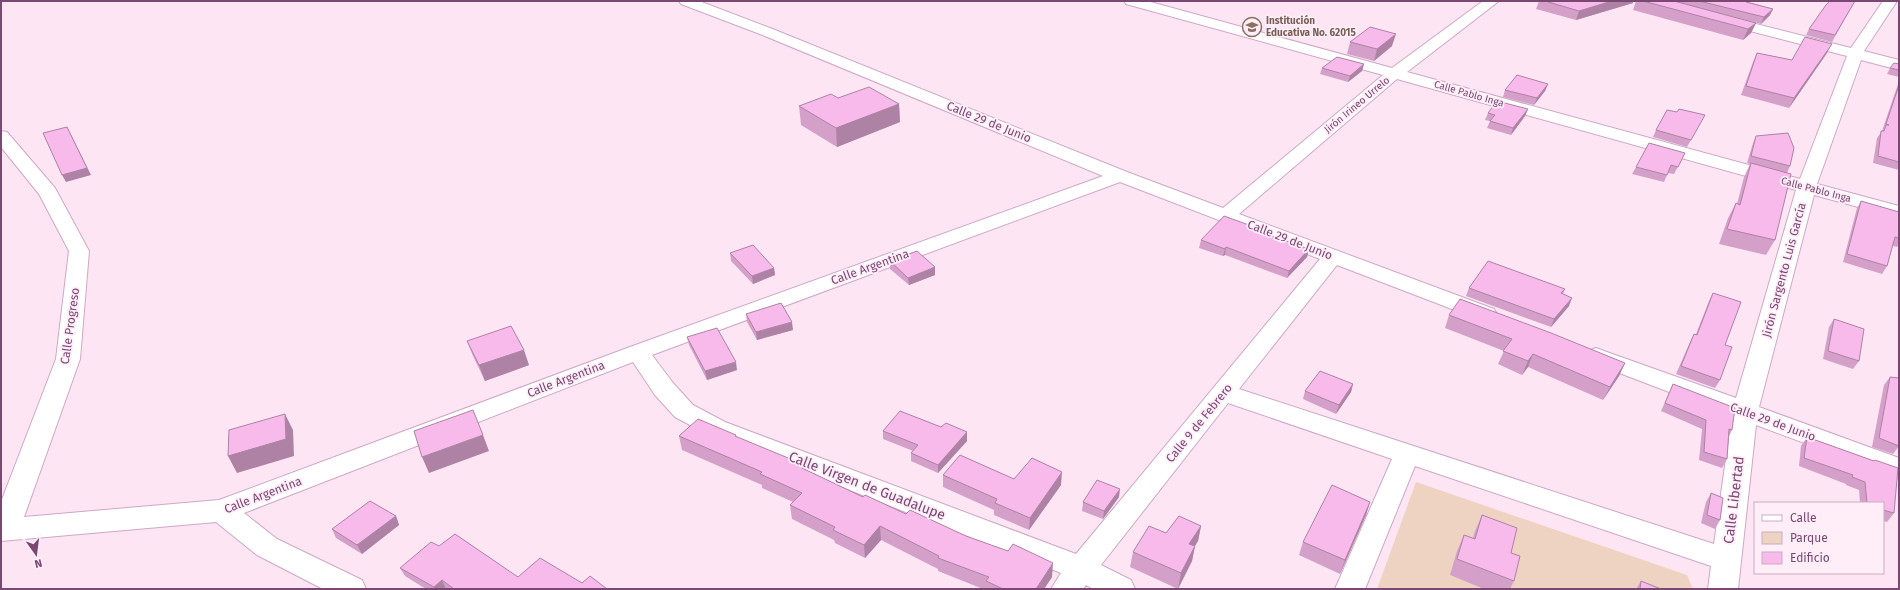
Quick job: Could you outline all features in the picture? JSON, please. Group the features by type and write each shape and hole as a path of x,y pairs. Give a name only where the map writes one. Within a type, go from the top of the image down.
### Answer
{"street":[{"name":"Calle 29 de Junio","path":"686,1 765,31 1120,176 1502,320"},
{"name":"Calle Pablo Inga","path":"1131,1 1806,188 1899,212"},
{"name":"Jirón Irineo Urrelo","path":"1225,216 1395,73 1492,1"},
{"name":"Jirón Sargento Luis García","path":"1745,412 1806,188 1855,54 1890,1"},
{"path":"1710,17 1899,65"},
{"name":"Calle Progreso","path":"1,136 48,192 79,251 68,359 3,530"},
{"name":"Calle Argentina","path":"3,530 220,512 638,352 1120,176"},
{"name":"Calle 9 de Febrero","path":"1073,579 1333,256"},
{"name":"Calle 29 de Junio","path":"1576,348 1899,468"},
{"name":"Calle Virgen de Guadalupe","path":"638,352 664,389 684,411 716,428 1073,579 1120,589"},
{"path":"1224,393 1727,560"},
{"name":"Calle Libertad","path":"1723,589 1745,412"},
{"path":"1350,589 1407,454"},
{"path":"220,512 267,547 351,589"}],"green space":[{"path":"1416,482 1687,575 1693,589 1377,589"}],"building":[{"path":"1545,1 1612,1 1579,11"},
{"path":"1643,1 1674,1 1756,23 1748,29"},
{"path":"1699,1 1747,1 1746,2 1773,9 1764,17"},
{"path":"1830,1 1855,1 1835,35 1809,29 1826,5"},
{"path":"1370,27 1396,34 1377,49 1350,42"},
{"path":"1805,37 1832,44 1794,98 1746,86 1757,53 1792,60"},
{"path":"1337,57 1364,64 1350,76 1322,68"},
{"path":"1894,63 1899,64 1899,70 1890,68"},
{"path":"1517,75 1548,84 1537,98 1505,90"},
{"path":"1899,85 1899,162 1878,156 1881,131 1884,131 1886,125 1889,125 1886,124"},
{"path":"869,87 899,104 836,128 799,106 831,94 838,98"},
{"path":"1497,101 1528,109 1513,128 1490,121 1495,115 1488,113"},
{"path":"1679,109 1705,115 1691,140 1656,130 1667,110 1677,112"},
{"path":"67,127 87,168 62,175 43,133"},
{"path":"1788,133 1794,148 1790,166 1751,156 1756,136"},
{"path":"1649,143 1685,153 1678,167 1671,165 1667,175 1636,167"},
{"path":"1751,163 1791,174 1775,240 1727,229 1736,203 1740,205"},
{"path":"1861,201 1899,212 1899,238 1895,237 1887,266 1847,254"},
{"path":"1224,216 1249,225 1247,227 1309,249 1289,271 1226,247 1225,249 1201,240"},
{"path":"753,245 774,268 752,276 730,253"},
{"path":"917,251 935,267 908,278 890,261"},
{"path":"1488,261 1565,289 1561,293 1572,298 1554,319 1469,288"},
{"path":"1713,293 1741,302 1725,345 1732,347 1720,380 1681,366 1694,334 1697,335"},
{"path":"1460,299 1551,333 1625,363 1610,387 1533,354 1528,361 1503,351 1512,339 1449,315"},
{"path":"781,303 792,322 756,332 746,314"},
{"path":"1834,319 1864,329 1859,361 1828,351"},
{"path":"511,326 524,350 479,365 467,341"},
{"path":"717,328 736,362 705,371 687,337"},
{"path":"1320,371 1353,384 1339,405 1305,391"},
{"path":"1890,377 1899,378 1899,446 1879,438"},
{"path":"1673,384 1735,408 1732,430 1729,429 1727,459 1704,452 1706,420 1665,403"},
{"path":"473,410 483,435 422,457 414,431"},
{"path":"900,411 941,427 946,423 967,432 938,465 911,453 918,445 883,431"},
{"path":"285,414 286,439 228,456 229,430"},
{"path":"698,419 805,465 802,468 863,497 865,495 906,514 910,510 966,536 1008,551 1013,544 1053,563 1036,589 1003,589 986,581 989,577 938,558 939,556 880,526 864,545 833,530 835,527 790,505 802,493 760,474 762,472 679,436"},
{"path":"1807,437 1898,468 1894,513 1884,510 1884,502 1867,502 1865,482 1852,477 1853,475 1804,458"},
{"path":"960,455 1014,479 1032,458 1062,472 1030,518 995,503 997,499 943,475"},
{"path":"1097,480 1120,489 1104,511 1083,502"},
{"path":"1332,485 1370,502 1345,560 1303,542"},
{"path":"1711,493 1723,498 1720,520 1707,515"},
{"path":"370,501 396,516 357,545 332,529"},
{"path":"1482,515 1517,528 1511,553 1520,556 1514,581 1457,559 1464,535 1475,539"},
{"path":"1179,516 1201,526 1189,544 1195,546 1181,573 1133,552 1149,526 1166,533"},
{"path":"455,534 518,577 540,558 582,583 590,576 607,589 454,589 442,580 434,587 400,568 431,542 439,546"},
{"path":"1641,581 1661,589 1640,589"}],"place":[{"name":"Institución Educativa No. 62015","path":"1252,27"}]}
